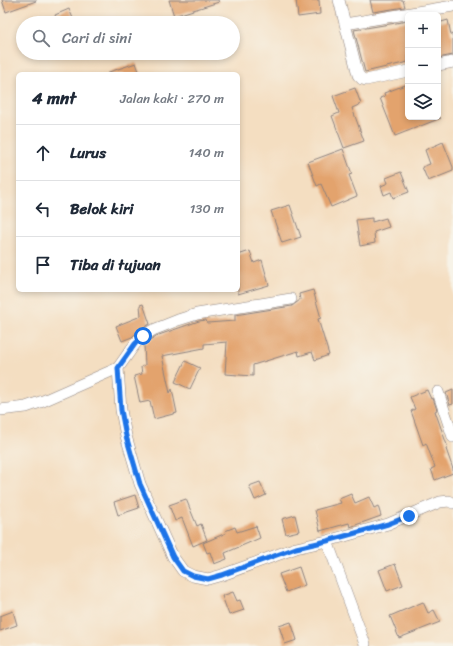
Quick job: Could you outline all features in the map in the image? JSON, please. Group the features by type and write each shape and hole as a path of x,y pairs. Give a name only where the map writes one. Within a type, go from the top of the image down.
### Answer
{"street":[{"path":"339,0 358,74 362,79 366,80 405,72"},
{"path":"346,24 453,6"},
{"path":"441,64 453,62"},
{"path":"0,410 26,407 43,401 118,368 135,344 143,336 153,330 178,320 197,314 291,299"},
{"path":"118,368 121,410 132,461 149,507 173,557 183,571 193,576 208,579 222,575 296,548 388,524 440,502 452,500"},
{"path":"438,392 453,437"},
{"path":"327,541 365,644"}],"building":[{"path":"2,0 36,0 36,1 6,12"},
{"path":"169,0 218,0 219,2 174,16"},
{"path":"296,0 319,0 320,14 298,17"},
{"path":"370,0 403,0 405,7 373,12"},
{"path":"69,9 72,16 55,16"},
{"path":"448,20 451,35 453,34 453,55 441,57 441,48 441,22"},
{"path":"405,22 405,63 365,72 354,30"},
{"path":"136,63 139,72 109,72"},
{"path":"405,85 405,120 436,120 395,136 380,98 385,96 384,93"},
{"path":"355,88 361,104 352,108 364,141 344,148 332,116 339,113 333,96"},
{"path":"443,142 453,167 453,171 428,181 422,167 430,164 425,150"},
{"path":"343,149 352,174 349,175 357,196 331,207 321,184 317,186 308,162"},
{"path":"401,172 409,192 393,198 391,192 384,195 381,186 388,183 386,178"},
{"path":"290,205 301,237 282,243 271,211"},
{"path":"372,218 372,222 386,218 389,227 374,232 375,243 360,246 356,220"},
{"path":"250,251 254,263 262,260 269,285 238,294 238,292 240,292 240,254"},
{"path":"313,290 321,318 318,319 329,355 315,360 312,352 299,356 298,351 253,365 253,376 225,374 227,342 204,344 204,348 162,356 170,393 172,389 177,413 154,419 150,401 140,403 134,376 142,374 141,367 145,365 144,345 156,336 199,321 206,320 207,323 235,321 235,315 292,306 300,300 299,294"},
{"path":"143,304 150,324 139,330 132,337 122,341 116,326 141,316 140,305"},
{"path":"185,361 200,368 190,389 175,382"},
{"path":"427,390 431,399 433,398 437,410 435,411 448,448 446,449 453,469 453,473 435,480 431,469 435,467 426,443 423,445 411,411 415,409 410,397"},
{"path":"453,390 453,404 450,405 446,393"},
{"path":"260,482 266,495 255,500 249,486"},
{"path":"351,494 355,503 369,497 374,508 378,506 381,516 350,527 349,523 320,531 315,510 341,503 339,499"},
{"path":"135,495 139,508 118,515 114,502"},
{"path":"186,499 197,526 201,524 207,540 193,546 182,518 175,521 169,505"},
{"path":"295,515 299,531 286,534 282,519"},
{"path":"256,526 260,538 225,553 227,559 214,564 210,552 207,553 203,543 226,533 225,531 235,527 237,532"},
{"path":"395,564 403,585 387,591 379,570"},
{"path":"299,567 305,585 286,592 279,574"},
{"path":"233,592 237,601 240,600 244,610 229,615 222,596"},
{"path":"423,602 428,613 434,610 440,622 399,638 390,616"},
{"path":"13,611 17,625 0,631 0,616"},
{"path":"291,622 297,640 285,644 279,626"}],"route":[{"path":"143,336 135,344 118,368 121,410 132,461 140,484 149,507 173,557 183,571 193,576 208,579 296,548 388,524 409,516"}]}
